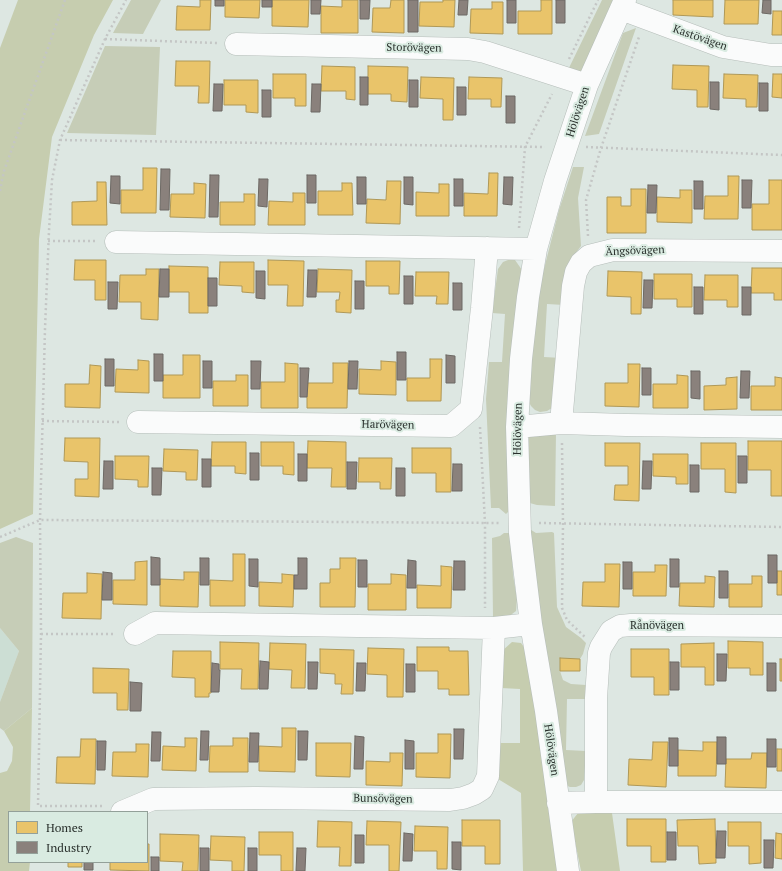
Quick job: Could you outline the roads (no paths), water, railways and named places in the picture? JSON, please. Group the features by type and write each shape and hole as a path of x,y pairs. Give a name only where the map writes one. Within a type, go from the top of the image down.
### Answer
{"street":[{"name":"Kastövägen","path":"623,4 645,19 723,47 771,55 782,55"},
{"name":"Hölövägen","path":"568,871 546,711 531,624 520,534 518,427 521,359 528,296 527,249 555,181 586,85 623,4"},
{"name":"Storövägen","path":"236,44 468,49 485,52 560,78 586,85"},
{"path":"116,242 527,249"},
{"name":"Harövägen","path":"138,422 451,426 471,409 487,248"},
{"name":"Ängsövägen","path":"562,423 573,286 576,272 581,263 589,256 614,250 782,251"},
{"path":"518,427 562,423 782,427"},
{"path":"135,634 155,623 489,628 531,624"},
{"name":"Rånövägen","path":"596,802 596,698 599,653 601,647 611,632 620,626 631,625 782,626"},
{"name":"Bunsövägen","path":"113,809 153,799 256,798 450,800 463,798 474,794 482,789 488,776 489,628"},
{"path":"558,803 782,802"}]}
